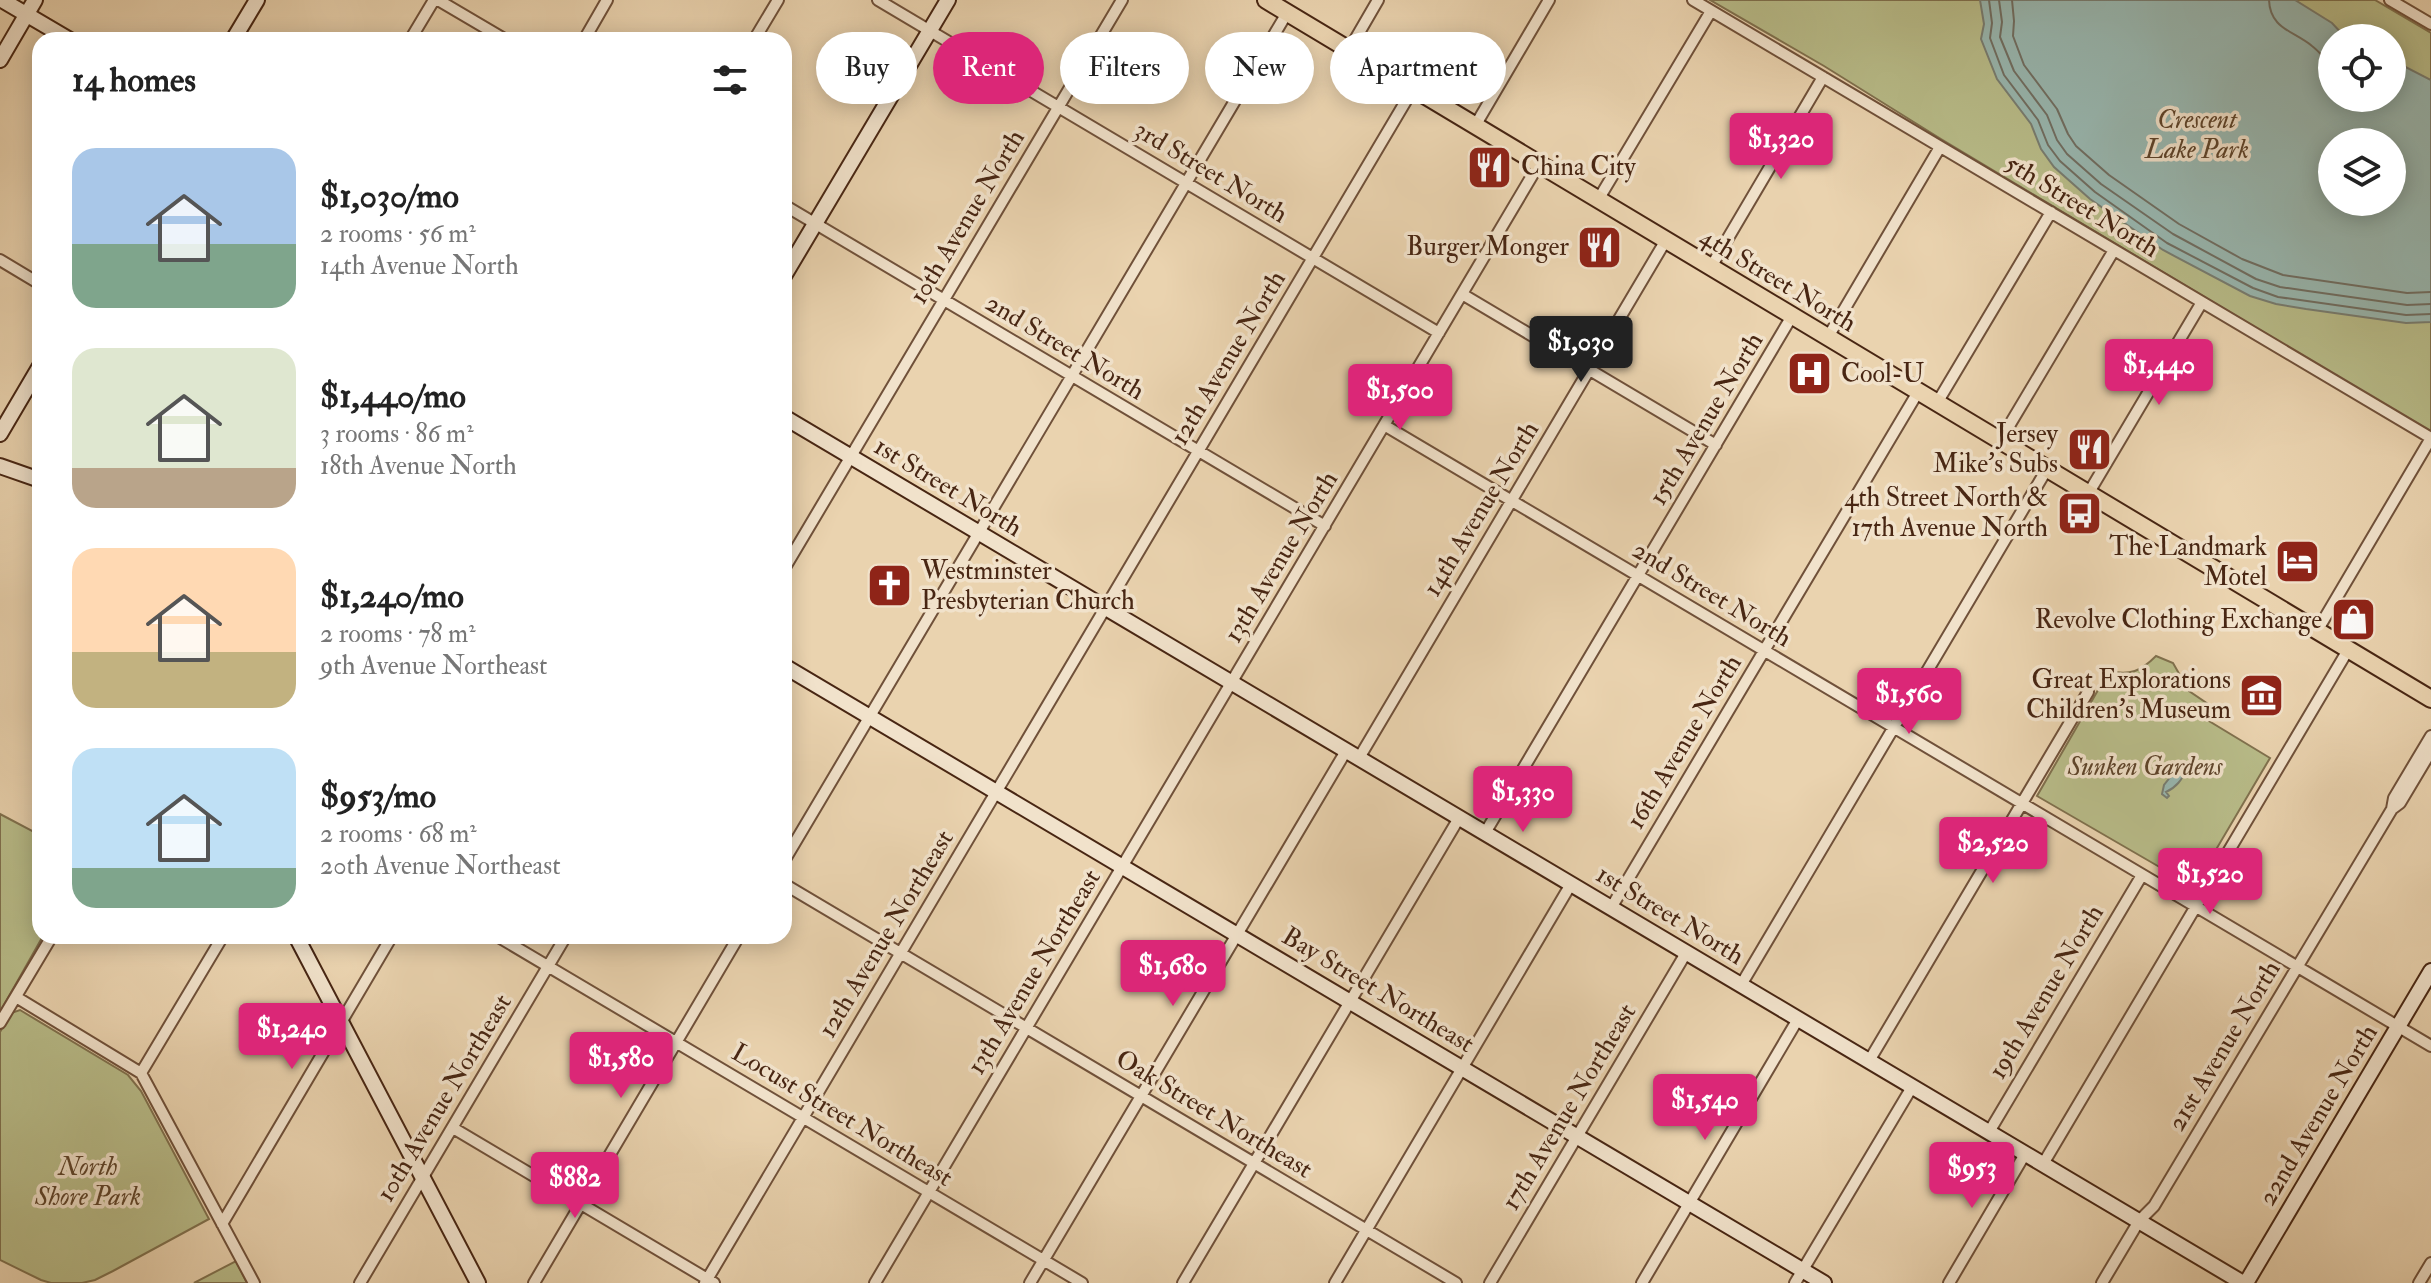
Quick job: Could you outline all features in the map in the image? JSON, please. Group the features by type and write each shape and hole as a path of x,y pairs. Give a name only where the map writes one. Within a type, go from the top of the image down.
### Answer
{"main road":[{"name":"4th Street North","path":"1266,0 1330,39"},
{"name":"4th Street North","path":"1438,104 2431,699"}],"street":[{"path":"2,0 57,32"},
{"path":"0,60 35,0"},
{"path":"238,32 257,0"},
{"path":"415,32 436,0 492,32"},
{"path":"589,32 607,0"},
{"path":"759,32 778,0"},
{"name":"3rd Street North","path":"878,0 1439,333"},
{"path":"792,263 948,0"},
{"name":"10th Avenue North","path":"851,457 1122,0"},
{"path":"1359,32 1378,0"},
{"path":"1475,126 1549,0"},
{"name":"5th Street North","path":"1693,0 2431,438"},
{"path":"2395,1 2431,24"},
{"path":"1598,200 1711,11"},
{"path":"792,848 1287,13"},
{"path":"1711,267 1823,77"},
{"name":"12th Avenue North","path":"1105,608 1404,104"},
{"path":"1828,337 1940,147"},
{"name":"13th Avenue North","path":"1231,683 1539,164"},
{"name":"2nd Street North","path":"792,210 1325,526"},
{"path":"1937,403 2051,212"},
{"name":"14th Avenue North","path":"1030,1283 1237,934 1512,501 1666,240"},
{"path":"2000,441 2114,250"},
{"path":"0,260 32,279"},
{"path":"1462,294 1716,445"},
{"path":"2088,494 2202,302"},
{"name":"15th Avenue North","path":"1485,833 1792,316"},
{"path":"0,434 32,380"},
{"name":"16th Avenue North","path":"1611,908 1918,392"},
{"name":"1st Street North","path":"792,422 2244,1283"},
{"name":"2nd Street North","path":"1384,425 2431,1046"},
{"path":"2317,631 2431,438"},
{"path":"792,556 851,457"},
{"path":"0,466 32,477"},
{"path":"1741,985 2047,469"},
{"name":"12th Avenue Northeast","path":"709,1282 803,1117 1105,608"},
{"path":"2043,1164 2348,650"},
{"name":"Bay Street Northeast","path":"792,671 1689,1203 1799,1277 1824,1283"},
{"name":"13th Avenue Northeast","path":"875,1283 1231,683"},
{"path":"1869,1061 2088,692"},
{"name":"21st Avenue North","path":"2102,1283 2139,1221 2154,1206 2392,809 2394,798 2431,736"},
{"name":"21st Avenue North","path":"2392,809 2400,803 2431,751"},
{"path":"1183,1283 1459,818"},
{"name":"19th Avenue North","path":"1989,1132 2142,875"},
{"path":"1335,1283 1571,884"},
{"name":"Oak Street Northeast","path":"792,889 1456,1283"},
{"path":"0,1023 47,944"},
{"path":"141,1073 218,944"},
{"path":"300,944 478,1283"},
{"path":"222,1224 387,944"},
{"name":"Locust Street Northeast","path":"511,944 1082,1283"},
{"name":"10th Avenue Northeast","path":"360,1283 561,944"},
{"path":"534,1283 734,944"},
{"name":"17th Avenue Northeast","path":"1490,1283 1686,953"},
{"name":"22nd Avenue North","path":"2244,1283 2431,971"},
{"path":"16,997 141,1073 254,1283"},
{"path":"1642,1283 1798,1019"},
{"path":"1799,1277 1912,1087"},
{"path":"453,1128 709,1282"},
{"path":"1949,1283 2025,1154"},
{"path":"2419,1283 2431,1263"}],"green space":[{"name":"Crescent Lake Park","path":"1710,0 2375,0 2431,33 2431,433"},
{"name":"Sunken Gardens","path":"2156,656 2173,663 2189,691 2211,706 2209,721 2270,758 2194,887 2037,796 2109,671 2135,671"},
{"path":"0,814 32,831 32,944 38,944 0,1012"},
{"name":"North Shore Park","path":"20,1010 128,1075 141,1091 209,1219 113,1271 82,1283 51,1283 0,1260 0,1032 11,1013"},
{"path":"236,1261 247,1283 194,1283"}],"water":[{"name":"Crescent Lake Park","path":"1980,0 2295,0 2333,24 2318,24 2318,112 2406,112 2406,67 2431,80 2431,322 2406,323 2276,304 2250,296 2163,250 2090,199 2054,167 2041,149 2031,124 1997,79 1981,39 1984,24"},
{"path":"2179,766 2185,769 2184,773 2178,783 2166,792 2167,798 2162,794 2164,785"}],"place":[{"name":"China City","path":"1490,167"},
{"name":"Burger Monger","path":"1600,247"},
{"name":"Cool-U","path":"1810,374"},
{"name":"Jersey Mike's Subs","path":"2089,449"},
{"name":"4th Street North & 17th Avenue North","path":"2079,513"},
{"name":"The Landmark Motel","path":"2298,562"},
{"name":"Westminster Presbyterian Church","path":"890,586"},
{"name":"Revolve Clothing Exchange","path":"2353,620"},
{"name":"Great Explorations Children's Museum","path":"2262,695"}]}
